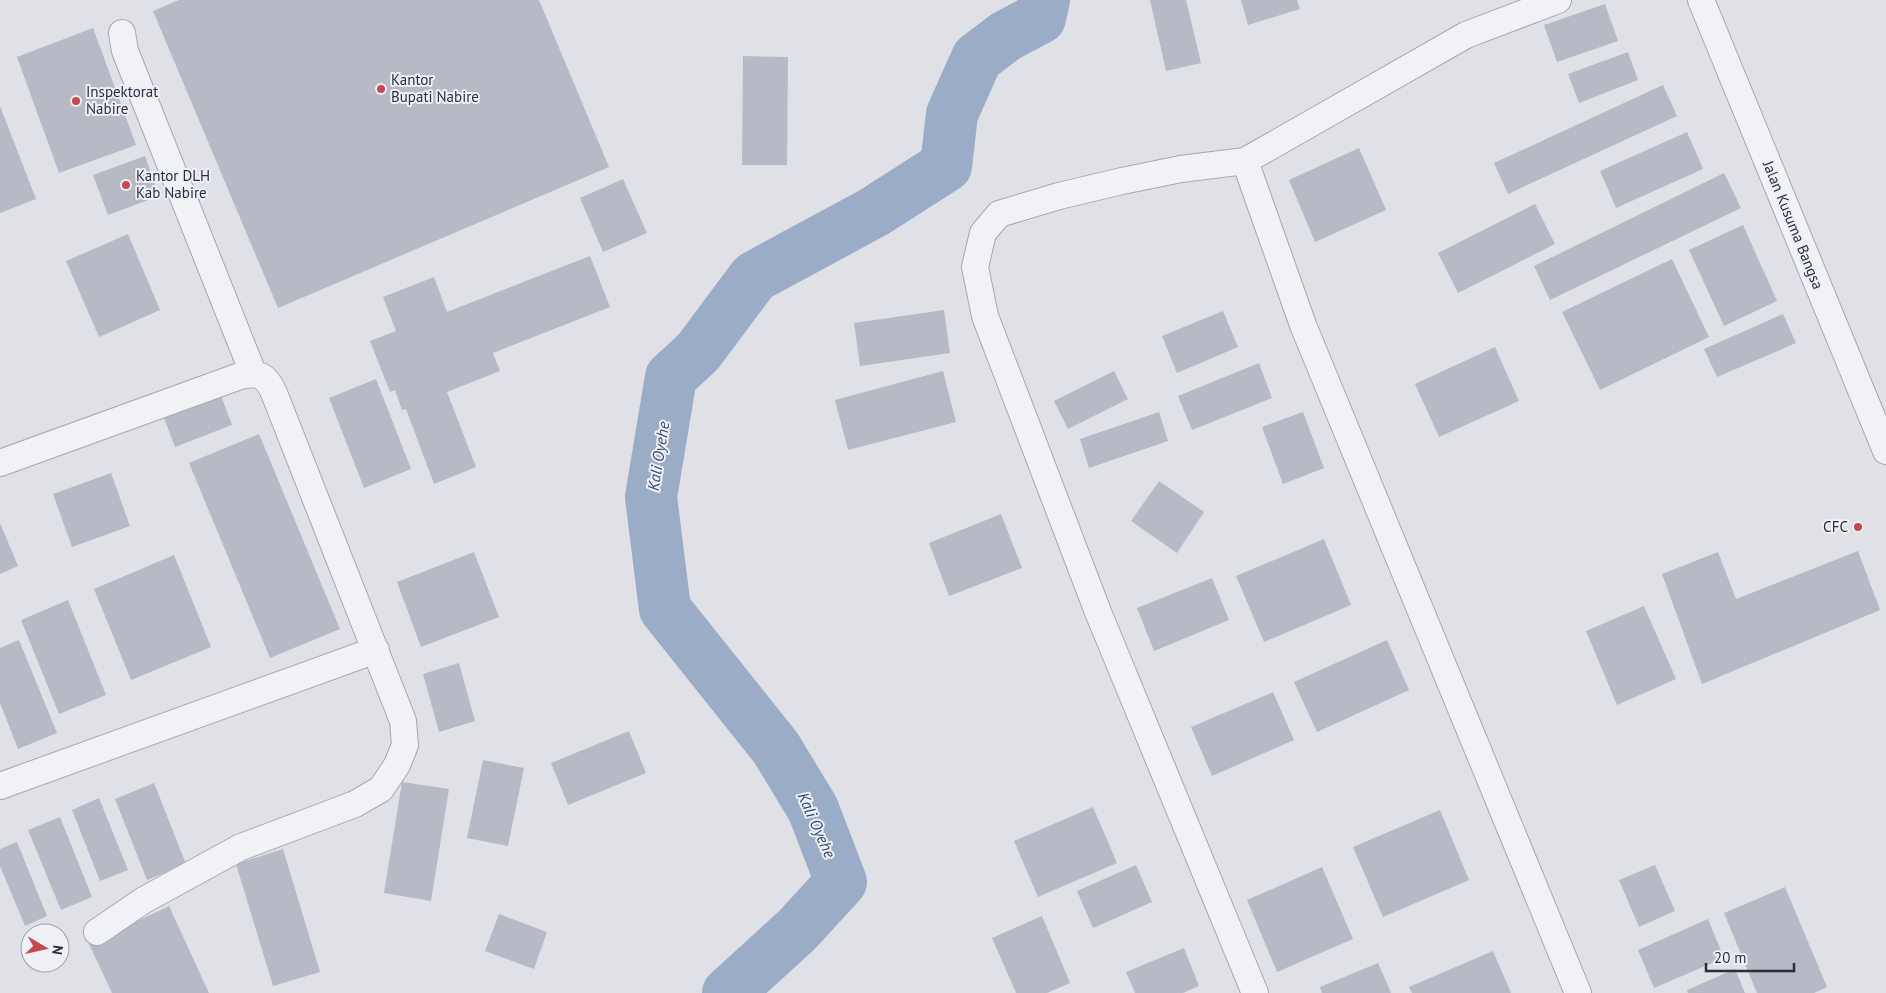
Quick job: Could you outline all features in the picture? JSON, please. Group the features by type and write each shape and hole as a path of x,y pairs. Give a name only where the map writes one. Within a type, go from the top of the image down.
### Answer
{"street":[{"path":"1255,993 1098,612 985,316 975,267 983,233 999,214 1059,196 1181,169 1245,161 1466,36 1558,0"},
{"name":"Jalan Kusuma Bangsa","path":"1701,0 1886,451"},
{"path":"122,33 125,51 253,374"},
{"path":"1245,161 1302,325 1578,993"},
{"path":"0,463 230,380 253,374 263,377 272,388 403,721 405,745 397,765 381,789 355,804 241,847 144,900 97,932"},
{"path":"0,786 376,650"}],"building":[{"name":"Kantor Bupati Nabire","path":"179,0 539,0 609,167 278,308 153,11"},
{"path":"1150,0 1186,0 1201,63 1166,71"},
{"path":"1241,0 1297,0 1300,9 1248,25"},
{"path":"1605,4 1618,41 1557,62 1544,25"},
{"name":"Inspektorat Nabire","path":"93,28 136,145 59,173 17,57"},
{"path":"1628,52 1638,80 1579,103 1568,74"},
{"path":"743,56 788,57 787,165 742,165"},
{"path":"1663,85 1677,116 1508,194 1494,163"},
{"path":"0,106 36,199 0,213"},
{"path":"1687,132 1703,169 1616,208 1600,171"},
{"path":"1359,148 1386,210 1315,242 1289,180"},
{"name":"Kantor DLH Kab Nabire","path":"145,156 159,196 108,215 93,175"},
{"path":"1724,173 1741,208 1550,300 1534,266"},
{"path":"623,179 647,233 603,252 580,198"},
{"path":"1535,204 1555,244 1458,293 1438,253"},
{"path":"1743,225 1777,301 1724,326 1689,250"},
{"path":"128,234 160,310 99,337 66,261"},
{"path":"590,256 610,307 493,353 500,371 447,392 476,467 434,484 406,409 402,410 395,390 390,392 370,341 396,331 383,297 434,277 447,312"},
{"path":"1672,259 1709,337 1600,390 1562,312"},
{"path":"944,310 950,353 860,366 854,323"},
{"path":"1223,311 1238,347 1177,373 1162,336"},
{"path":"1783,314 1796,343 1717,377 1704,349"},
{"path":"1495,347 1519,401 1439,437 1415,384"},
{"path":"1259,363 1272,398 1192,430 1178,396"},
{"path":"943,371 956,422 848,450 835,400"},
{"path":"1114,371 1128,399 1068,429 1054,401"},
{"path":"376,379 411,469 364,488 329,398"},
{"path":"220,393 232,425 175,447 163,415"},
{"path":"1159,412 1168,441 1089,468 1080,439"},
{"path":"1303,412 1324,468 1283,484 1262,427"},
{"path":"259,434 340,629 270,658 189,463"},
{"path":"111,473 130,526 72,547 53,494"},
{"path":"1159,481 1204,512 1177,553 1131,521"},
{"path":"1001,514 1022,568 949,596 929,543"},
{"path":"0,523 18,566 0,574"},
{"path":"1324,539 1351,605 1264,642 1236,576"},
{"path":"1858,551 1880,610 1702,684 1662,574 1718,552 1736,599"},
{"path":"474,552 499,617 421,647 397,582"},
{"path":"174,555 211,647 131,680 94,589"},
{"path":"1212,578 1229,620 1154,651 1137,608"},
{"path":"68,600 106,695 59,714 21,620"},
{"path":"1644,606 1676,679 1617,705 1586,631"},
{"path":"19,640 57,733 18,749 0,703 0,648"},
{"path":"1387,640 1409,690 1317,732 1294,682"},
{"path":"459,663 475,721 439,732 423,674"},
{"path":"1273,692 1294,740 1212,776 1191,727"},
{"path":"629,731 646,773 568,805 551,763"},
{"path":"483,760 524,768 508,846 467,838"},
{"path":"402,782 449,789 431,901 384,893"},
{"path":"154,783 186,864 147,880 115,799"},
{"path":"99,798 128,870 100,881 72,810"},
{"path":"1093,807 1117,863 1038,897 1014,841"},
{"path":"1440,810 1469,880 1383,917 1353,847"},
{"path":"60,817 92,897 61,910 28,830"},
{"path":"17,842 47,916 32,923 24,923 0,866 0,849"},
{"path":"283,849 320,972 273,986 236,864"},
{"path":"1136,865 1152,902 1093,928 1077,891"},
{"path":"1655,865 1675,911 1639,927 1619,880"},
{"path":"1322,867 1353,939 1277,972 1247,900"},
{"path":"1785,887 1827,987 1814,993 1757,993 1724,913"},
{"path":"169,906 209,993 112,993 89,944"},
{"path":"499,914 547,932 534,969 485,951"},
{"path":"1042,916 1070,983 1047,993 1016,993 992,938"},
{"path":"1708,919 1724,958 1654,988 1638,950"},
{"path":"1184,948 1199,986 1183,993 1135,993 1126,972"},
{"path":"1493,951 1511,993 1412,993 1409,987"},
{"path":"1378,963 1391,993 1322,993 1320,987"},
{"path":"1735,969 1745,993 1688,993 1687,990"}],"waterway":[{"name":"Kali Oyehe","path":"728,993 797,930 841,882 813,809 776,748 665,609 651,497 671,377 698,352 754,277 874,212 946,166 952,114 977,58 1006,36 1040,18 1044,0"}],"place":[{"name":"Kantor Bupati Nabire","path":"381,89"},
{"name":"Inspektorat Nabire","path":"76,101"},
{"name":"Kantor DLH Kab Nabire","path":"126,185"},
{"name":"CFC","path":"1858,527"}]}
